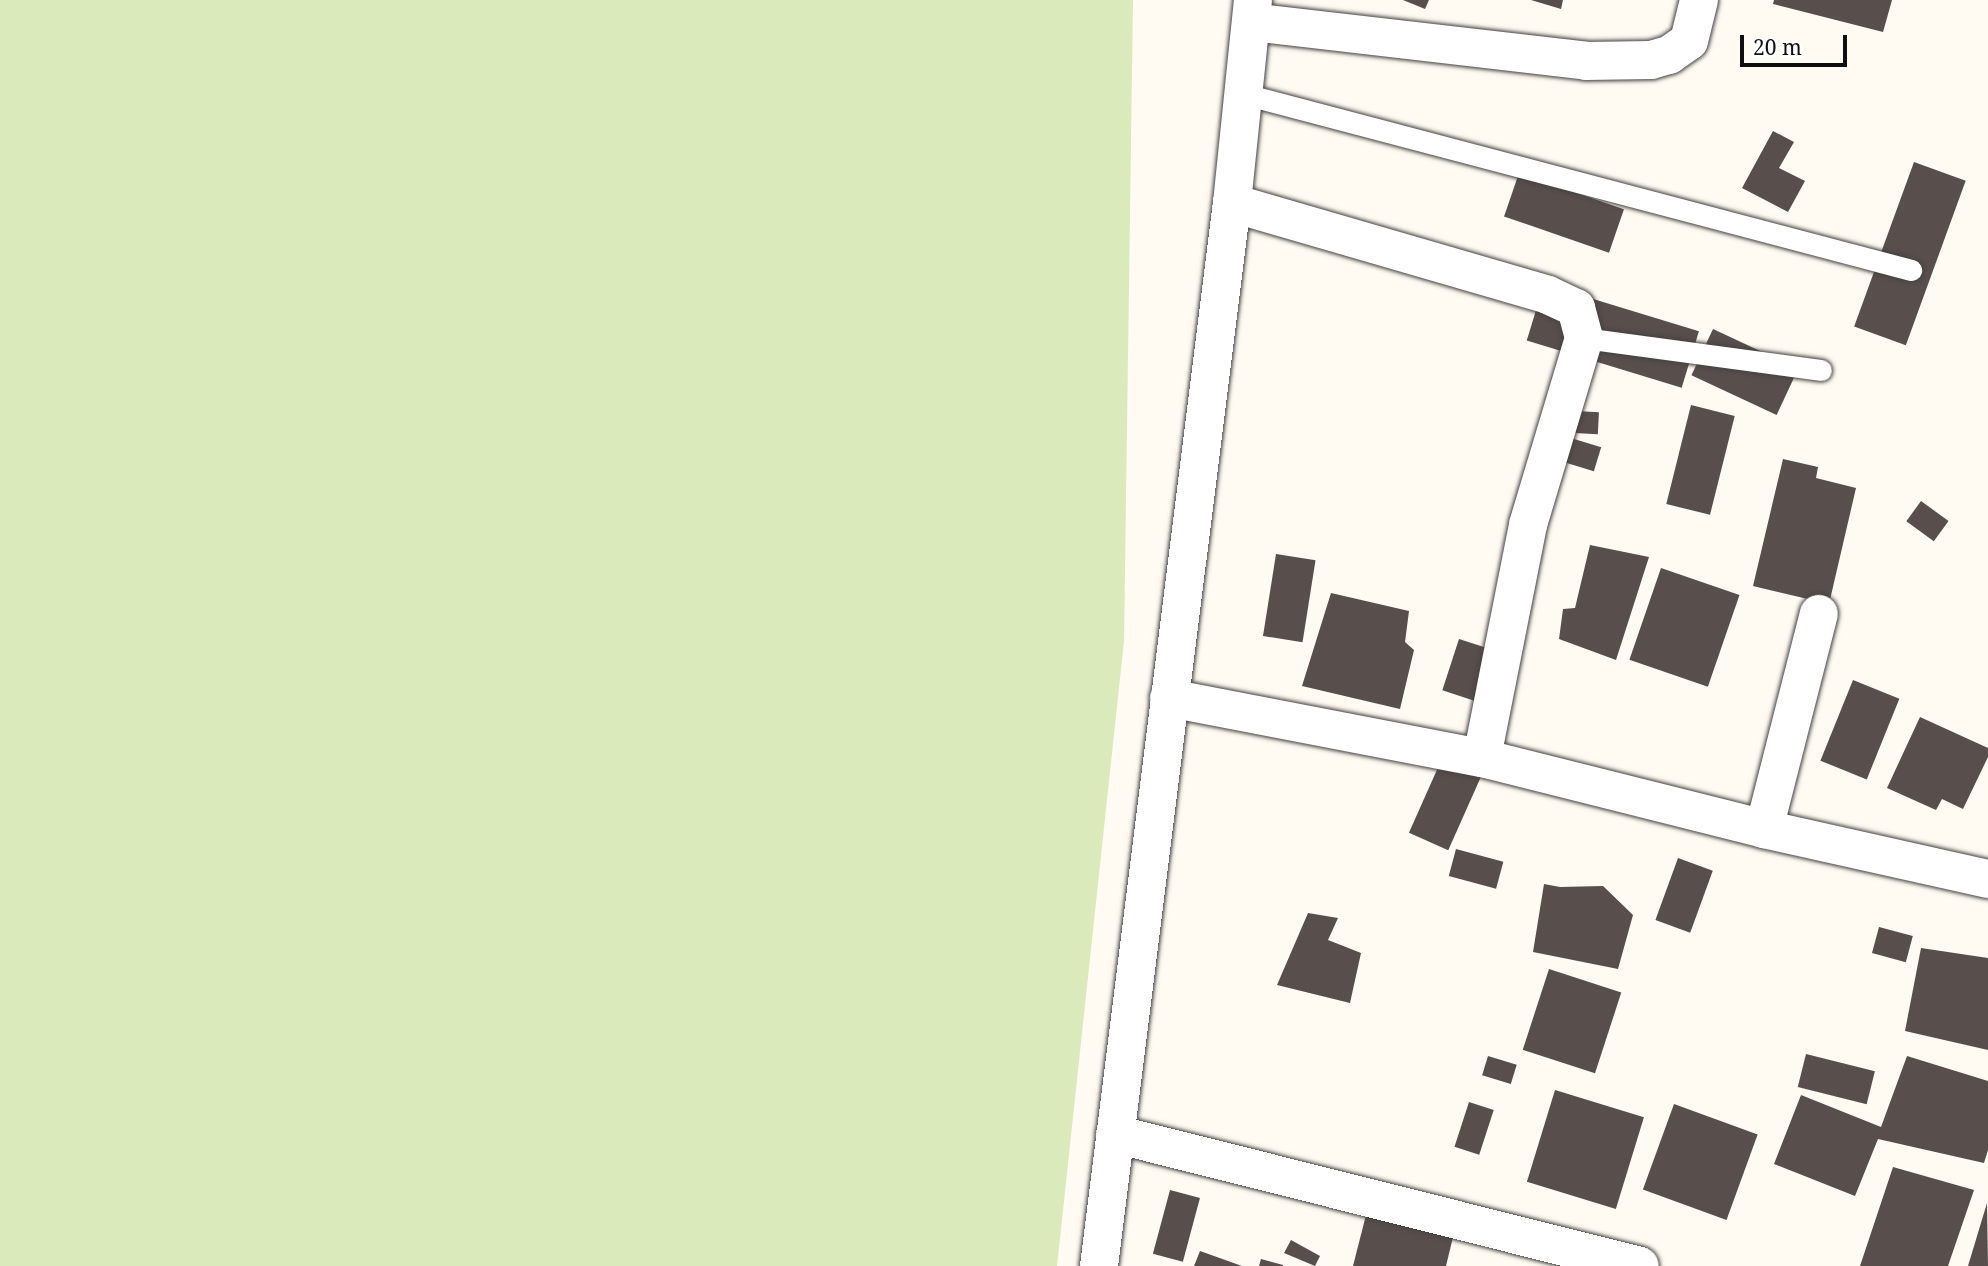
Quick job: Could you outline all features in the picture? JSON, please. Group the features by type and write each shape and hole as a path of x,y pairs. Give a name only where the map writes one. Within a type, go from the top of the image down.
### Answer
{"street":[{"path":"1099,1266 1231,203 1252,11 1586,61 1651,60 1669,55 1689,41 1699,0"},
{"path":"1231,203 1548,295 1576,308 1584,338 1528,525 1482,758"},
{"path":"1764,829 1819,614"},
{"path":"1168,698 1482,758 1764,829 1988,879"},
{"path":"1115,1134 1640,1266"}],"lane":[{"path":"1244,94 1911,270"},
{"path":"1584,338 1821,370"}],"green space":[{"path":"0,0 1133,0 1124,641 1057,1266 0,1266"}],"building":[{"path":"1403,0 1429,0 1425,9"},
{"path":"1531,0 1563,0 1561,9"},
{"path":"1774,0 1892,0 1883,32 1773,4"},
{"path":"1773,131 1794,142 1779,168 1805,181 1788,212 1742,188"},
{"path":"1914,162 1966,181 1906,345 1854,326"},
{"path":"1519,173 1624,209 1609,253 1504,216"},
{"path":"1544,284 1699,331 1682,388 1527,340"},
{"path":"1713,329 1798,369 1777,415 1691,375"},
{"path":"1691,405 1735,416 1710,515 1666,504"},
{"path":"1557,410 1599,412 1598,434 1556,432"},
{"path":"1561,435 1601,447 1594,471 1554,459"},
{"path":"1783,459 1818,467 1816,478 1856,488 1829,604 1753,586"},
{"path":"1921,501 1949,521 1934,541 1906,521"},
{"path":"1590,545 1649,557 1616,660 1559,639 1563,609 1575,608"},
{"path":"1276,554 1316,560 1303,642 1263,636"},
{"path":"1661,568 1739,595 1708,687 1629,660"},
{"path":"1331,593 1409,611 1405,642 1414,650 1400,709 1302,686"},
{"path":"1459,639 1493,650 1477,701 1442,690"},
{"path":"1853,680 1899,699 1867,779 1820,761"},
{"path":"1920,717 1988,748 1988,757 1963,809 1942,799 1936,810 1887,788"},
{"path":"1448,745 1487,762 1448,850 1409,833"},
{"path":"1456,849 1503,862 1496,889 1449,876"},
{"path":"1678,858 1713,871 1690,933 1655,920"},
{"path":"1544,884 1560,887 1603,886 1633,915 1618,969 1533,952"},
{"path":"1308,913 1338,918 1328,940 1361,953 1350,1003 1277,985"},
{"path":"1879,927 1913,936 1906,962 1872,953"},
{"path":"1921,948 1988,958 1988,1050 1905,1031"},
{"path":"1549,969 1621,992 1595,1073 1523,1050"},
{"path":"1806,1054 1875,1071 1867,1104 1798,1087"},
{"path":"1488,1056 1517,1065 1511,1084 1482,1075"},
{"path":"1907,1056 1988,1081 1988,1150 1984,1163 1878,1139 1855,1196 1774,1164 1801,1095 1881,1127"},
{"path":"1555,1090 1644,1117 1616,1209 1527,1182"},
{"path":"1469,1102 1494,1110 1479,1155 1454,1147"},
{"path":"1674,1104 1758,1134 1727,1220 1643,1190"},
{"path":"1893,1167 1974,1190 1948,1266 1860,1266"},
{"path":"1170,1190 1200,1198 1183,1262 1153,1254"},
{"path":"1987,1203 1988,1266 1968,1266"},
{"path":"1366,1215 1453,1237 1446,1266 1353,1266"},
{"path":"1291,1240 1320,1256 1315,1266 1284,1253"},
{"path":"1200,1251 1242,1266 1194,1266"},
{"path":"1261,1259 1283,1265 1283,1266 1259,1266"}]}
